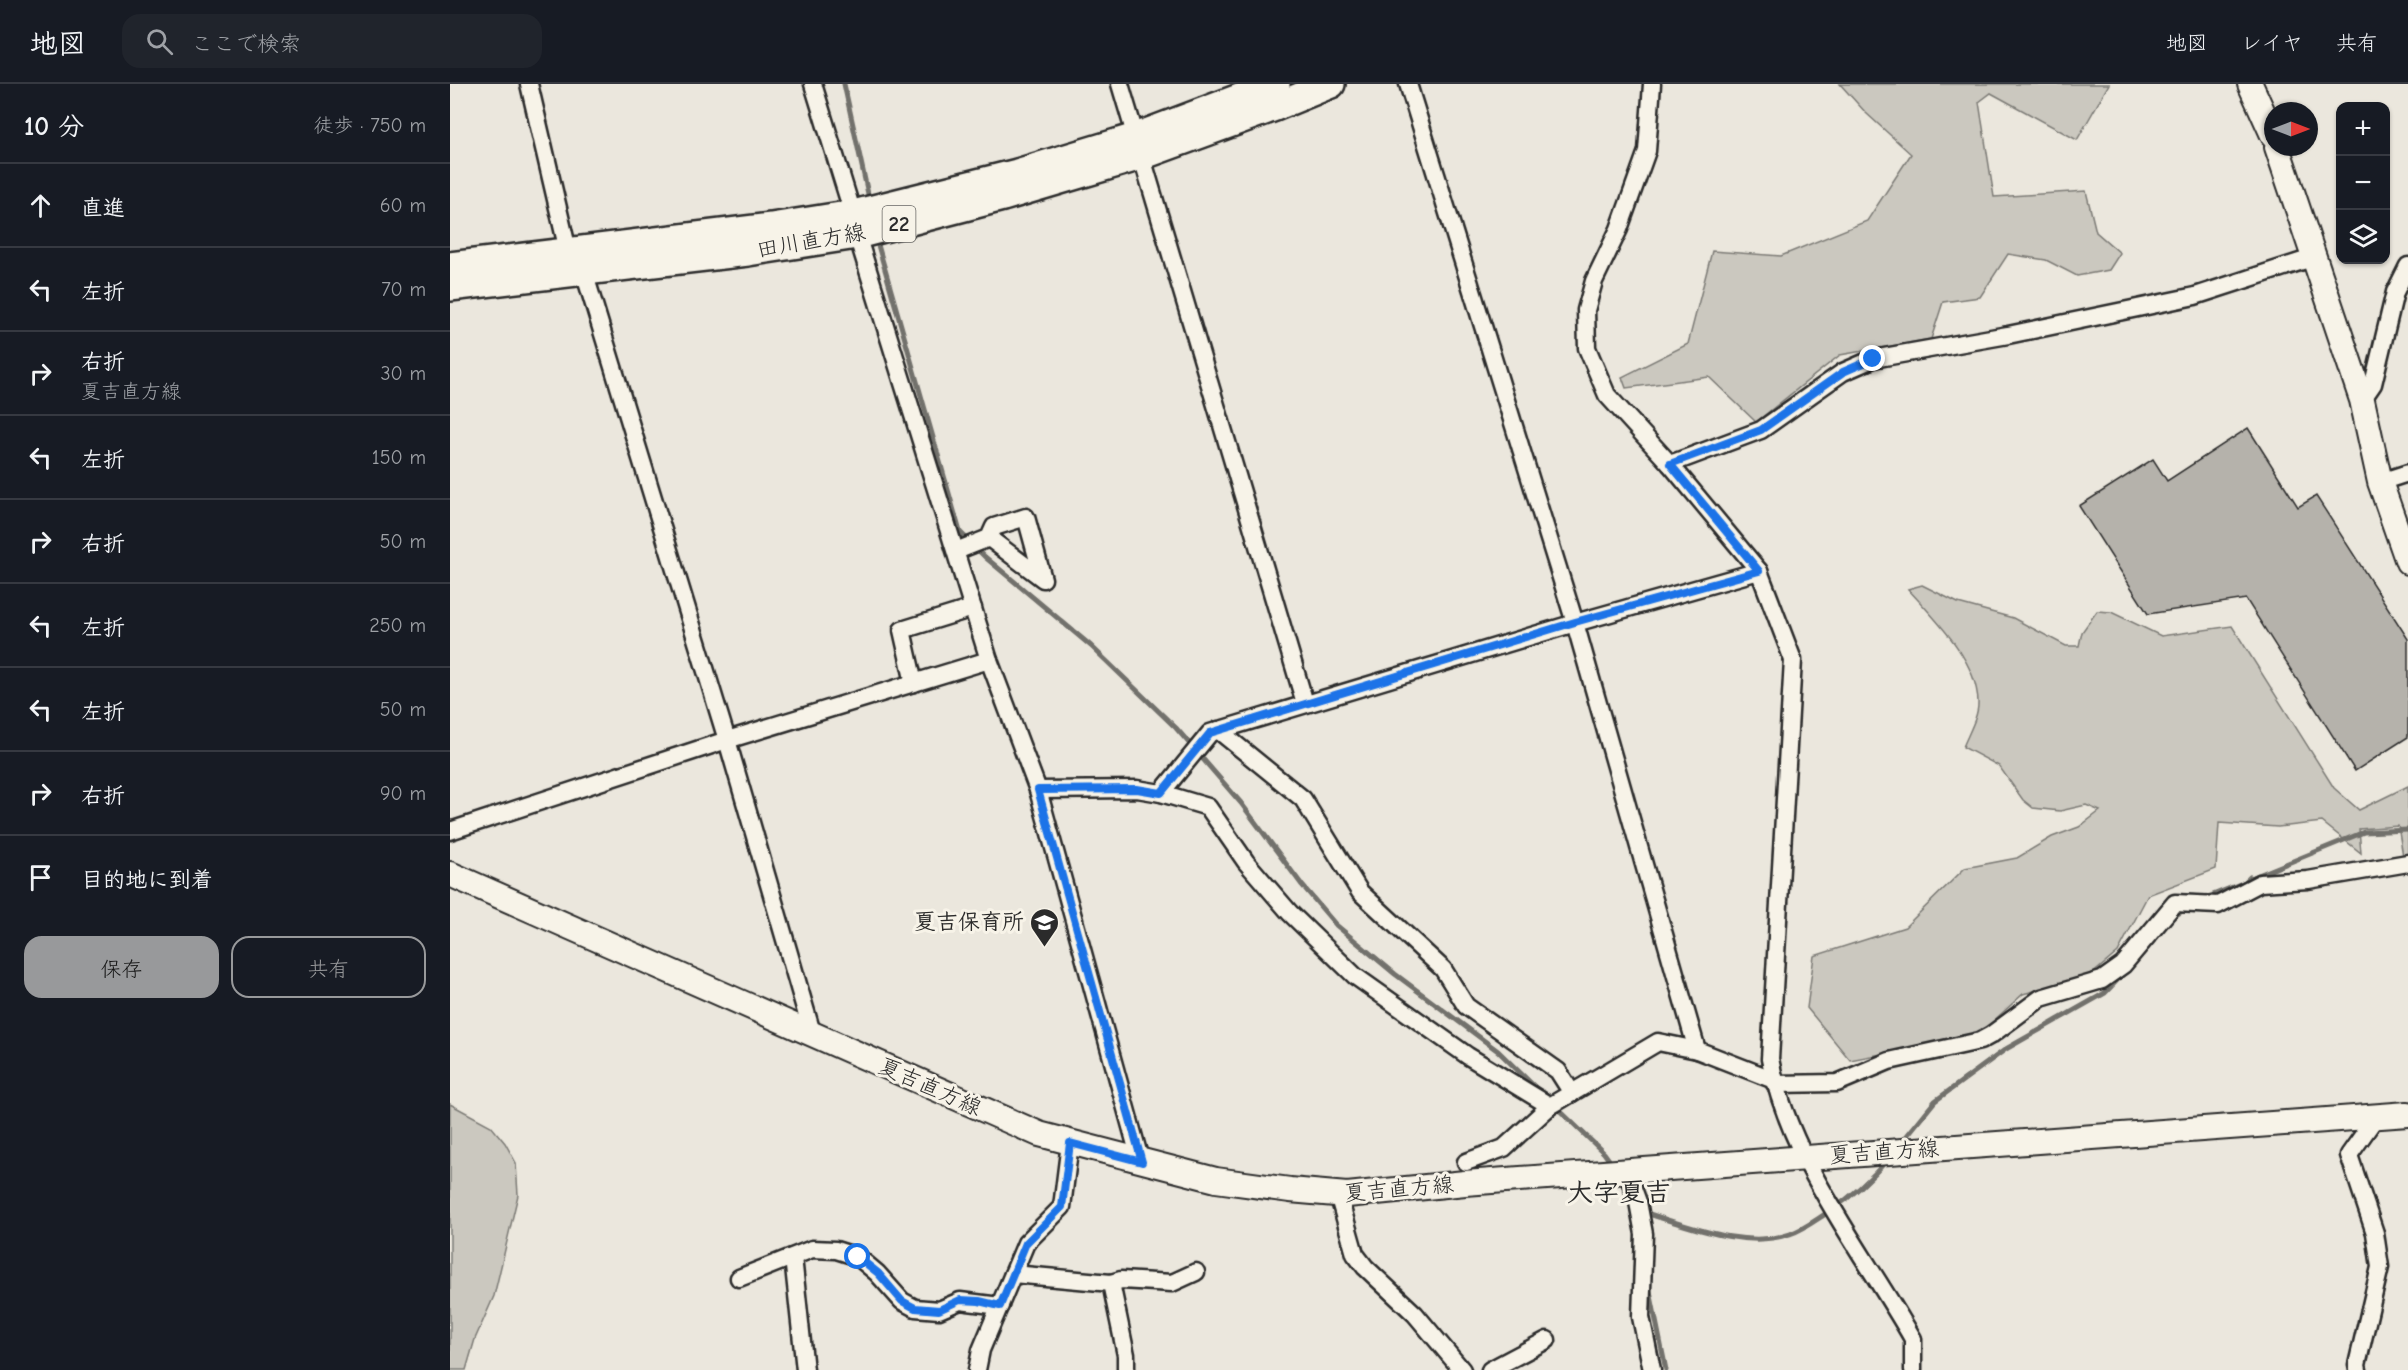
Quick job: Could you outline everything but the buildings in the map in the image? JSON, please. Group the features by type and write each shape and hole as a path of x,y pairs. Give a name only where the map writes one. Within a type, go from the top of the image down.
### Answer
{"main road":[{"name":"田川直方線","path":"1138,147 1276,84"},
{"name":"田川直方線","path":"450,266 576,262 748,252 855,225 1003,197 1138,147 1275,107 1330,84"},
{"path":"2250,84 2264,115"},
{"path":"2280,156 2362,400 2380,482 2408,562"},
{"name":"田川直方線","path":"450,287 576,262"},
{"name":"夏吉直方線","path":"450,874 1039,1134 1216,1180 1338,1194 2408,1114"}],"street":[{"path":"529,84 576,262 727,740 813,1036"},
{"path":"813,84 989,660 1038,790 1142,1162"},
{"path":"1120,84 1305,703"},
{"path":"1408,84 1575,622 1697,1050"},
{"path":"1653,84 1647,151 1618,229 1594,281 1586,310 1587,348 1607,395 1670,464 1759,571 1793,660 1770,1059 1775,1082 1804,1158 1913,1339 1913,1370"},
{"path":"1670,464 1761,430 1843,372 1873,359 2008,335 2195,296 2315,257"},
{"path":"2362,400 2373,384 2395,292 2408,266"},
{"path":"2380,482 2408,473"},
{"path":"956,551 989,538"},
{"path":"1161,793 1210,733 1218,730 1575,622 1759,571"},
{"path":"914,683 902,630 973,608"},
{"path":"450,831 727,740 989,660"},
{"path":"1218,730 1303,799 1360,892 1443,969 1466,1006 1558,1071 1572,1093"},
{"path":"1038,790 1137,789 1161,793 1208,807 1246,862 1290,913 1355,976 1468,1056 1550,1106"},
{"path":"1466,1162 1504,1148 1550,1106 1658,1042 1697,1050 1775,1082 1837,1083 1889,1061 1980,1041 2041,998 2102,980 2122,965 2175,903 2217,905 2260,883 2308,880 2408,863"},
{"path":"2358,1370 2357,1365 2380,1267 2375,1233 2349,1155 2376,1117"},
{"path":"977,1370 981,1350 1026,1243 1062,1207 1070,1143"},
{"path":"1627,1172 1638,1202 1644,1234 1641,1317 1652,1370"},
{"path":"1338,1194 1355,1254 1365,1267 1415,1314 1462,1370"},
{"path":"739,1278 812,1249 836,1250 858,1257 878,1273 902,1301 915,1308 939,1310 960,1300 979,1301 1000,1306"},
{"path":"793,1257 805,1370"},
{"path":"1013,1274 1111,1283 1121,1280 1172,1283 1196,1272"},
{"path":"1111,1283 1126,1355 1126,1370"},
{"path":"1490,1370 1547,1340"}],"shaded area":[{"path":"1840,84 2109,84 2077,140 1991,93 1979,102 1994,197 2086,191 2096,232 2120,253 2109,270 2077,276 2046,260 2008,254 1980,297 1943,302 1931,339 1840,355 1756,422 1709,377 1626,388 1622,377 1688,344 1712,251 1781,256 1867,221 1911,154 1866,113"},
{"path":"1922,585 1958,603 2013,618 2066,646 2079,646 2082,632 2097,611 2111,612 2161,636 2232,626 2334,788 2359,810 2408,786 2408,855 2403,856 2398,826 2359,829 2361,853 2322,822 2278,827 2219,823 2216,869 2148,895 2118,952 2091,975 2023,994 1977,1036 1850,1060 1807,1008 1814,956 1905,927 1965,868 2017,858 2052,837 2079,827 2100,811 2086,805 2060,811 2033,808 2023,800 1999,766 1963,747 1977,713 1976,686 1963,656 1953,641 1908,589"},
{"path":"450,1104 491,1126 505,1143 516,1163 518,1195 494,1296 475,1339 466,1370 450,1370"}],"waterway":[{"path":"844,84 870,203"},
{"path":"876,238 960,532 985,557 1091,646 1176,728 1241,803 1302,885 1336,925 1395,974 1498,1051 1540,1092"},
{"path":"2203,899 2245,882 2250,877 2364,832 2408,830"},
{"path":"2170,919 2187,908"},
{"path":"1901,1143 1935,1101 2006,1049 2105,993 2125,972"},
{"path":"1556,1107 1604,1153 1612,1164"},
{"path":"1642,1212 1716,1234 1754,1239 1772,1238 1806,1227 1830,1211 1846,1200 1888,1159"},
{"path":"1649,1286 1666,1370"}],"place":[{"name":"夏吉保育所","path":"1045,948"}],"district":[{"name":"大字夏吉","path":"1619,1193"}],"route":[{"path":"858,1257 878,1273 891,1291 902,1301 915,1308 939,1310 960,1300 979,1301 1000,1306 1026,1243 1062,1207 1070,1143 1142,1162 1038,790 1137,789 1161,793 1210,733 1575,622 1759,571 1670,464 1761,430 1843,372 1873,359"}]}
